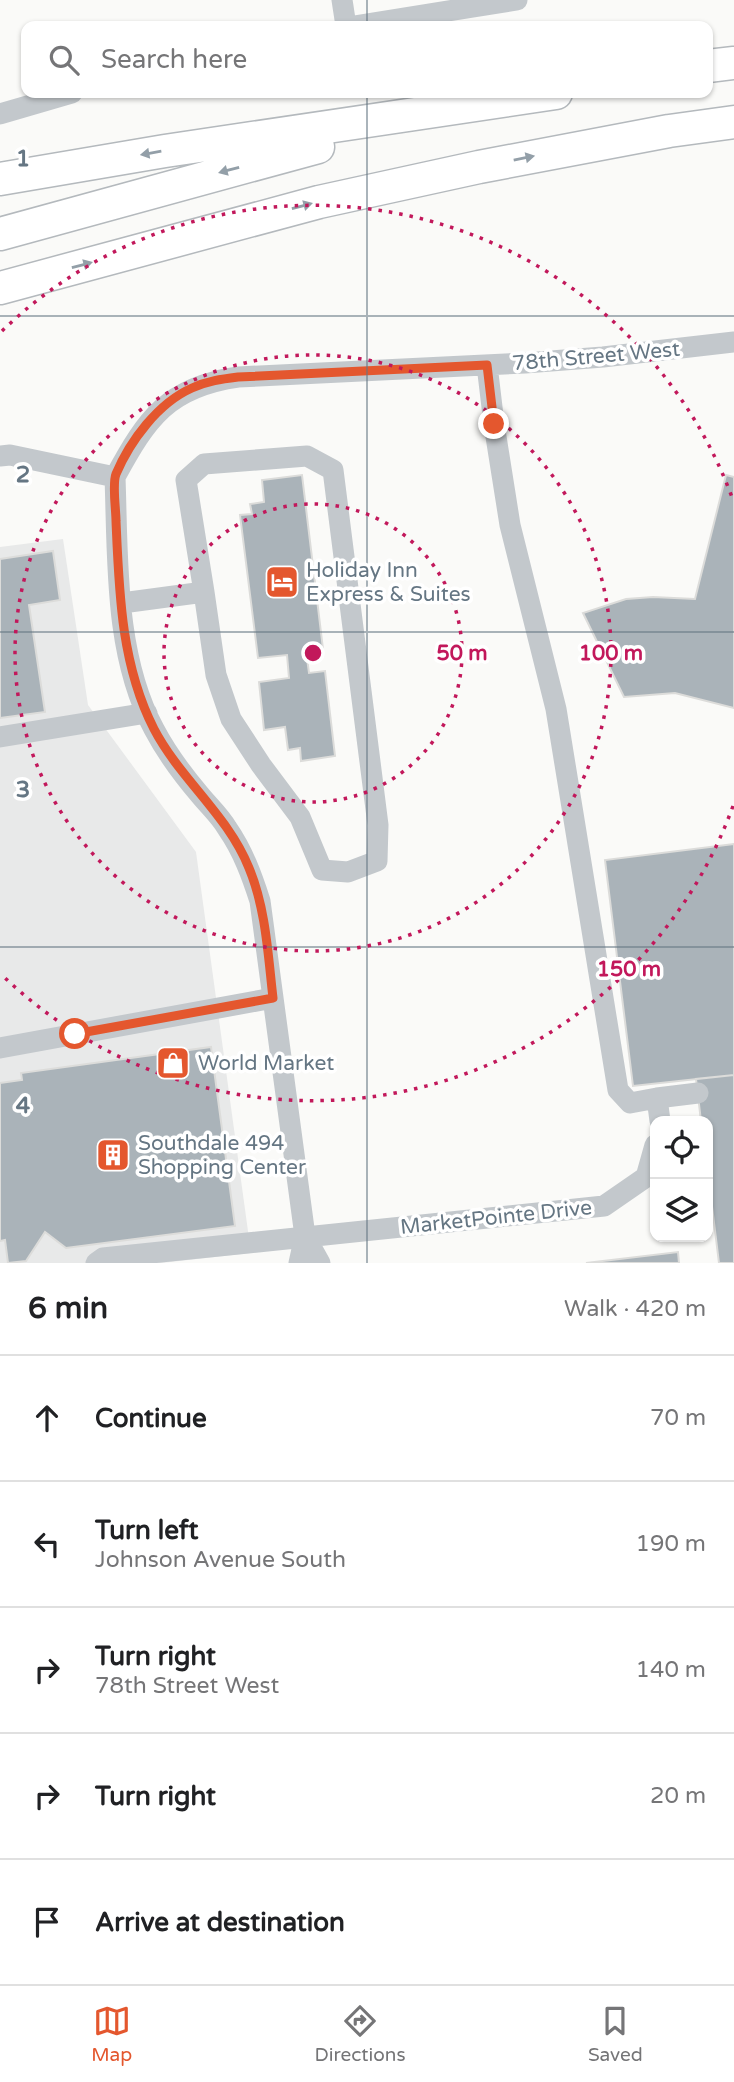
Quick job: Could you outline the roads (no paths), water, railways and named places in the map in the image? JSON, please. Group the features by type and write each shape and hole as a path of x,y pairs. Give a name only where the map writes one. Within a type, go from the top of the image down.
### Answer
{"highway":[{"path":"713,65 734,63"},
{"path":"0,179 165,150 524,98"},
{"path":"0,234 278,157 532,98"},
{"path":"5,287 319,202 492,164 669,131 734,122"}],"street":[{"path":"342,0 345,21"},
{"path":"385,21 517,0"},
{"path":"0,98 21,96"},
{"path":"0,114 55,98"},
{"name":"78th Street West","path":"115,477 135,439 165,405 190,389 212,380 603,357 734,342"},
{"path":"487,365 510,525 555,709 618,1090 630,1103 698,1093"},
{"path":"0,456 10,455 115,477 118,567 124,636 131,670 154,730 198,793 227,827 249,867 260,901 305,1236 299,1263"},
{"path":"307,456 333,470 378,825 377,862 348,872 322,870 300,817 231,719 216,675 204,592 186,480 204,464 307,456"},
{"path":"122,603 204,592"},
{"path":"0,737 147,713"},
{"path":"0,1048 273,998"},
{"path":"657,1098 659,1116"},
{"name":"MarketPointe Drive","path":"96,1263 103,1258 604,1206 646,1177 650,1163"},
{"path":"305,1236 320,1263"}],"place":[{"name":"Holiday Inn Express & Suites","path":"282,582"},
{"name":"World Market","path":"173,1063"},
{"name":"Southdale 494 Shopping Center","path":"113,1155"}]}
